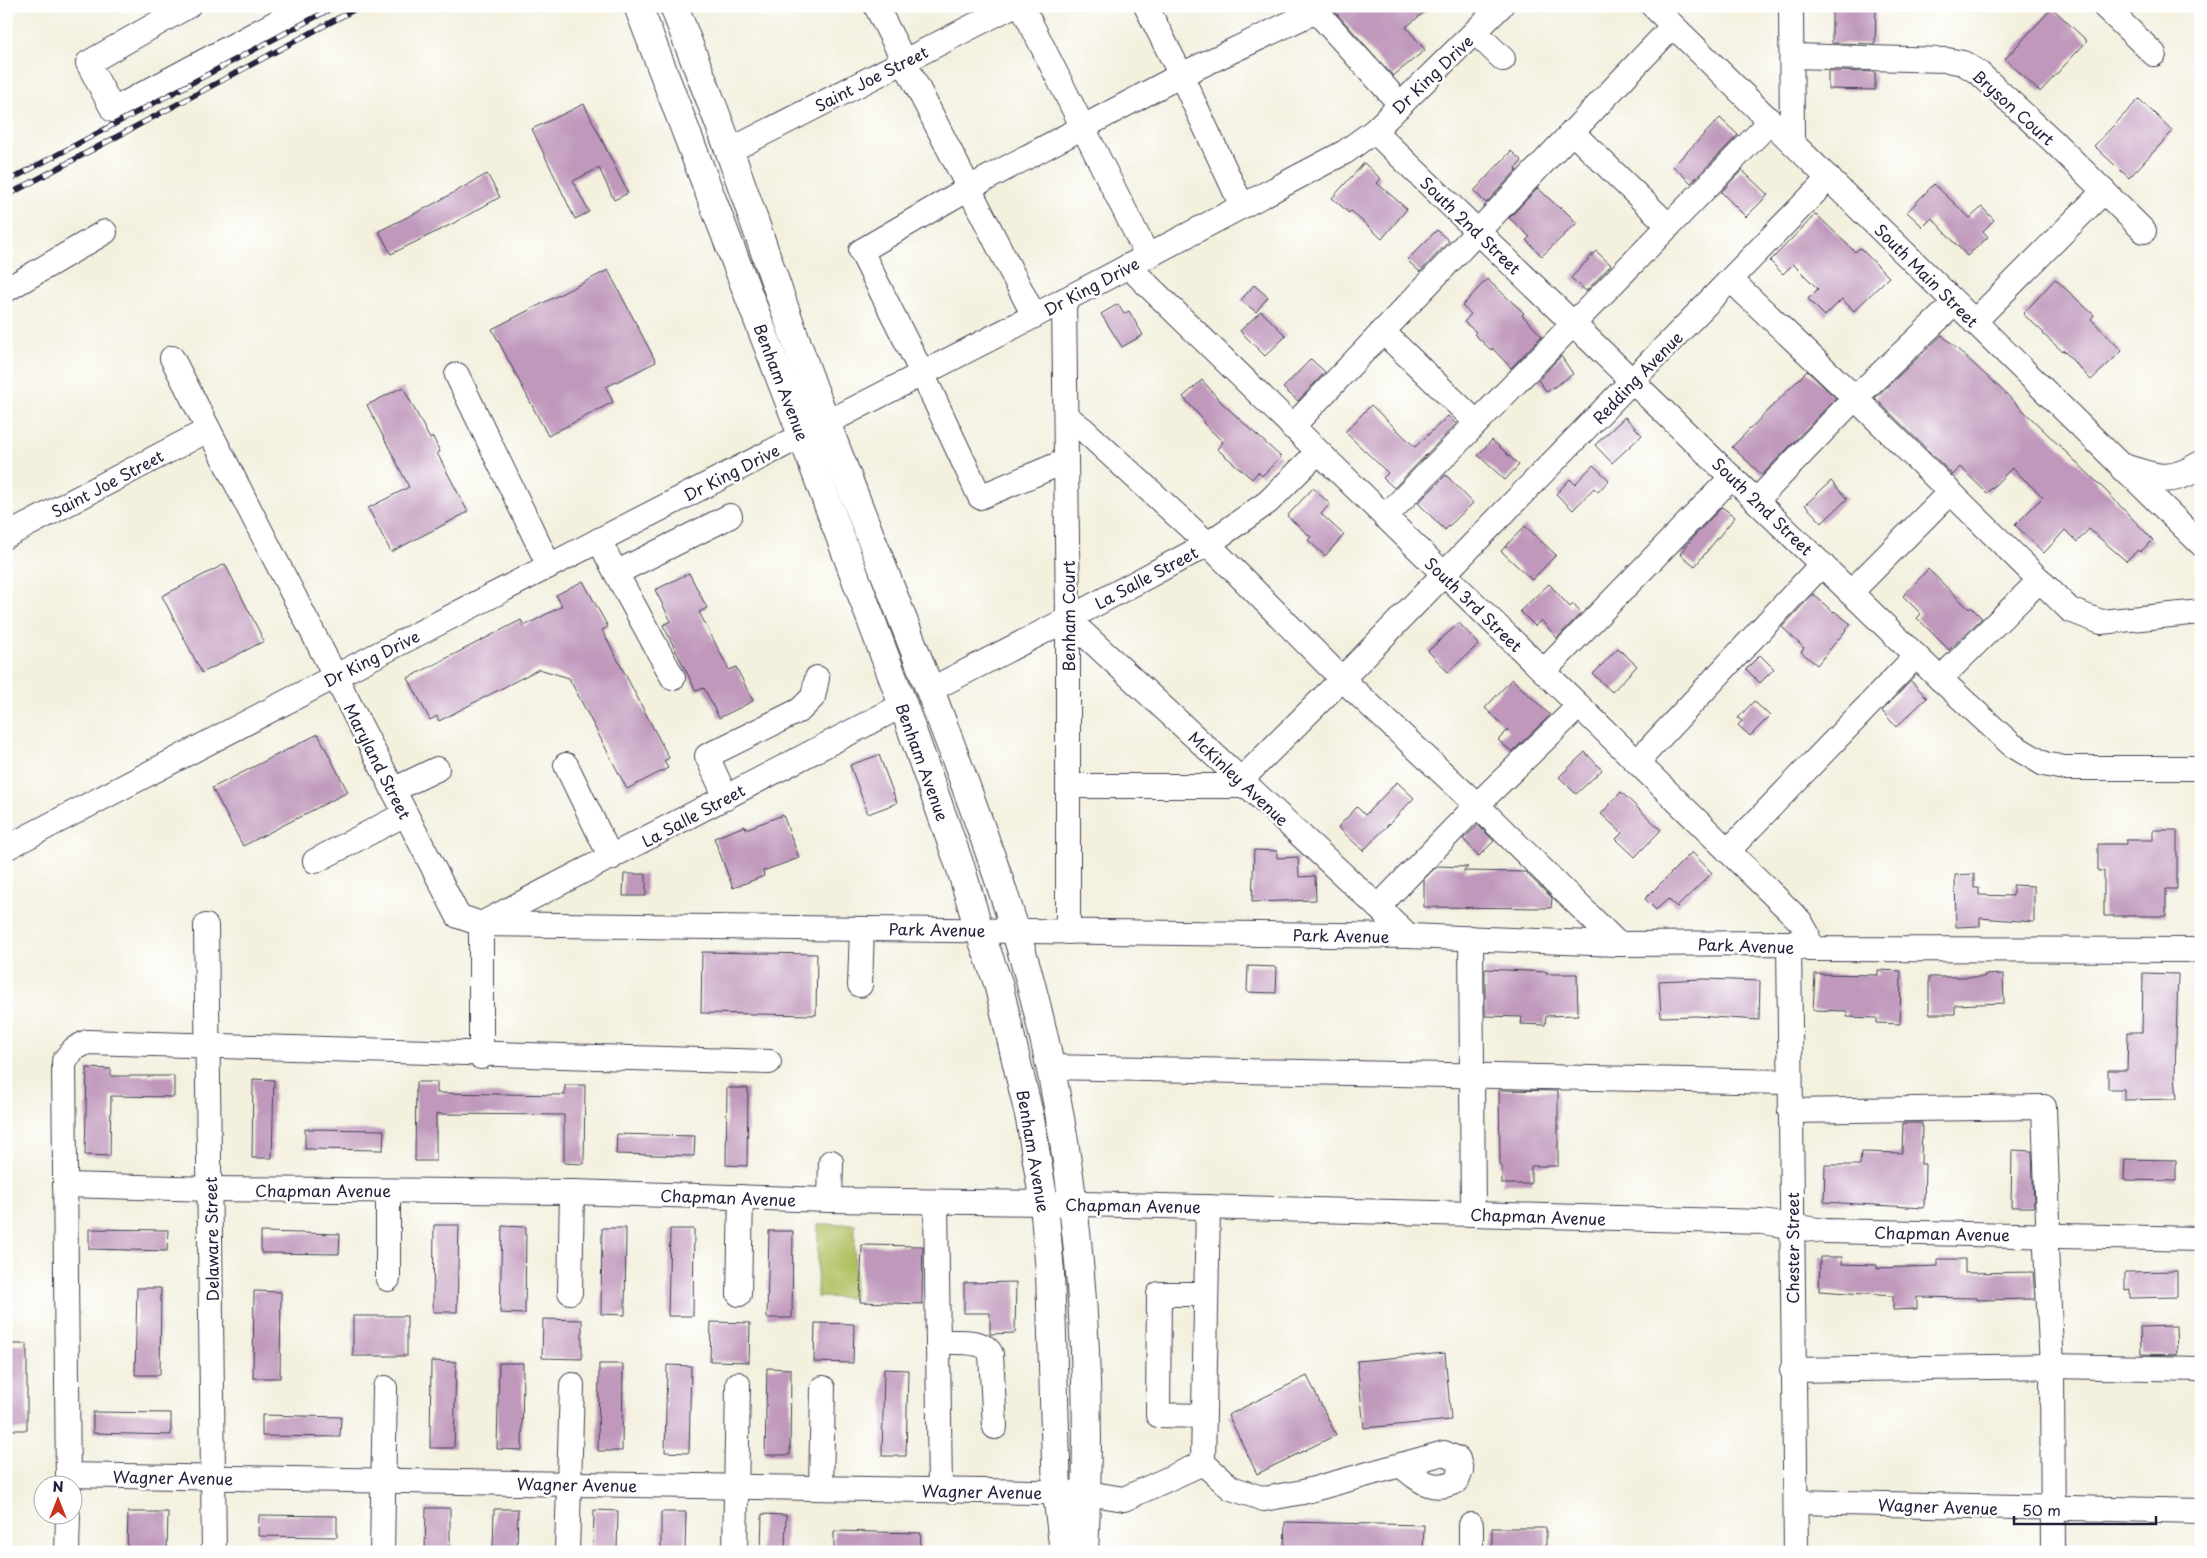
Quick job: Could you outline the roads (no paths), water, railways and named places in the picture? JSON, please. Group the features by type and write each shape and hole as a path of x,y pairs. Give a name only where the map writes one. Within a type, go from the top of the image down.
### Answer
{"main road":[{"name":"Benham Avenue","path":"638,6 903,705 962,869 979,930 998,982 1030,1119 1044,1203 1051,1291 1057,1493 1064,1552"},
{"name":"Benham Avenue","path":"674,6 729,151 826,423 989,847 1028,976 1050,1067 1060,1119 1074,1204 1081,1272 1085,1352 1087,1493 1084,1552"},
{"path":"2124,468 2148,476 2168,479 2186,474 2201,465"}],"street":[{"path":"188,6 88,63 113,110 307,6"},
{"path":"876,6 967,189 1034,316"},
{"name":"Saint Joe Street","path":"729,151 1012,6"},
{"name":"South 3rd Street","path":"1022,6 1083,128 1138,261 1317,453 1800,921 1808,933 1800,946"},
{"path":"1146,6 1181,75 1242,206"},
{"name":"Dr King Drive","path":"6,848 334,676 1034,316 1345,152 1374,131 1501,6"},
{"name":"South Main Street","path":"1653,6 2201,544"},
{"path":"1791,6 1792,141"},
{"path":"2104,6 2154,54"},
{"path":"1066,461 980,497 922,373 860,251 967,189 1181,75 1316,11 1401,104"},
{"path":"1292,427 1673,26"},
{"path":"1475,32 1503,59"},
{"name":"Bryson Court","path":"1792,56 1947,60 1963,63 1979,73 2053,141 2144,231"},
{"path":"1385,517 1771,121"},
{"name":"South 2nd Street","path":"1374,131 1757,500 1850,593 1940,679 2043,773 2064,768 2096,775 2201,768"},
{"path":"1572,132 1669,226"},
{"name":"Redding Avenue","path":"1244,783 1443,574 1829,178"},
{"path":"1974,322 2104,191"},
{"path":"6,290 105,232"},
{"path":"1731,280 1855,398 1949,493 2070,610 2101,622 2201,612"},
{"name":"Benham Court","path":"1064,300 1068,619 1068,932"},
{"path":"1757,500 1855,398 1955,303"},
{"path":"1382,332 1477,423"},
{"name":"Maryland Street","path":"172,358 458,916 482,924"},
{"path":"457,375 549,566"},
{"path":"1066,416 1084,430 1208,544 1342,679 1477,805 1618,944"},
{"name":"Saint Joe Street","path":"6,536 208,430"},
{"name":"La Salle Street","path":"930,690 1208,544 1268,502 1317,453"},
{"path":"1544,671 1732,476"},
{"path":"1850,593 1949,493"},
{"path":"616,573 730,516"},
{"path":"598,540 673,678"},
{"path":"1637,762 1822,564"},
{"path":"1940,679 2040,580"},
{"name":"McKinley Avenue","path":"1068,619 1409,936"},
{"path":"1728,851 1916,656"},
{"path":"726,798 707,756 800,710 813,698 817,678"},
{"name":"La Salle Street","path":"482,924 903,705"},
{"path":"1378,907 1477,805 1579,706"},
{"path":"566,765 611,858"},
{"path":"393,790 437,769"},
{"path":"1068,786 1244,783"},
{"path":"315,861 405,814"},
{"path":"481,1055 482,924"},
{"name":"Park Avenue","path":"482,924 1409,936 1618,944 2201,950"},
{"name":"Delaware Street","path":"206,926 211,1190 214,1552"},
{"path":"860,985 862,928"},
{"path":"1471,938 1473,1214"},
{"name":"Chester Street","path":"1796,1552 1789,1082 1800,946"},
{"path":"68,1476 64,1061 74,1048 87,1042 769,1062"},
{"path":"1050,1067 1789,1082"},
{"path":"1790,1111 2044,1107 2046,1249 2052,1366 2053,1552"},
{"path":"830,1200 831,1162"},
{"name":"Chapman Avenue","path":"65,1185 211,1190 572,1192 830,1200 1208,1207 1762,1222 1825,1231 2201,1239"},
{"path":"388,1191 388,1279"},
{"path":"570,1292 572,1192"},
{"path":"739,1294 741,1197"},
{"path":"936,1202 940,1490"},
{"path":"1208,1207 1202,1463 1231,1488 1264,1499 1303,1492 1400,1465"},
{"path":"1204,1416 1158,1415 1159,1294 1206,1294"},
{"path":"938,1342 980,1344 989,1348 991,1354 995,1427"},
{"path":"1792,1370 2052,1366 2201,1370"},
{"path":"735,1552 738,1384"},
{"path":"567,1552 572,1385"},
{"path":"382,1552 385,1388"},
{"path":"821,1488 823,1388"},
{"name":"Wagner Avenue","path":"82,1480 214,1478 940,1490 1087,1493 1124,1499 1202,1463"},
{"name":"Wagner Avenue","path":"1796,1502 2201,1511"},
{"path":"1471,1525 1471,1552"},
{"path":"67,1552 68,1526"}],"railway":[{"path":"6,182 336,6"},
{"path":"6,196 361,6"}]}
